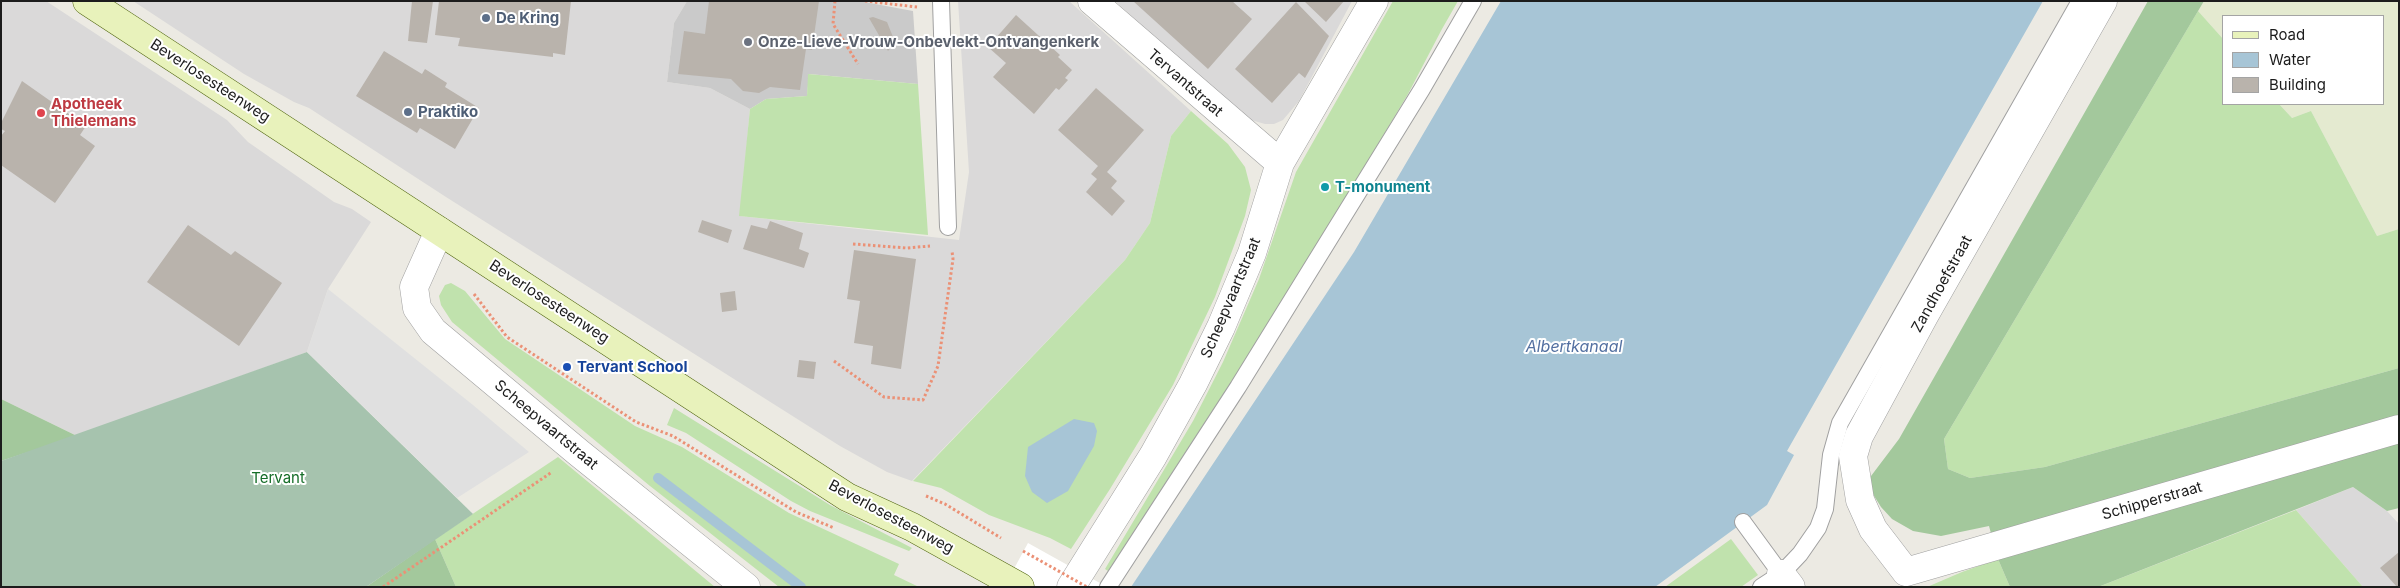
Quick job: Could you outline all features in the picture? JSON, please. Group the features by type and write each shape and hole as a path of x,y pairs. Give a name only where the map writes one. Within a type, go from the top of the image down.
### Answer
{"street":[{"name":"Beverlosesteenweg","path":"88,1 847,497 912,528 1014,583"},
{"name":"Tervantstraat","path":"1092,1 1280,163"},
{"name":"Scheepvaartstraat","path":"1071,587 1153,456 1193,384 1221,327 1252,253 1280,163 1374,1"},
{"name":"Zandhoefstraat","path":"1900,580 1860,500 1853,456 1859,436 1924,316 2103,1"},
{"name":"Scheepvaartstraat","path":"440,232 414,287 417,308 433,331 579,453 746,587"},
{"name":"Schipperstraat","path":"1900,580 2399,429"}],"lane":[{"path":"1108,587 1238,388 1422,89 1473,1"},
{"path":"1743,522 1777,582 1818,528 1825,509 1831,455 1840,423 2080,1"},
{"path":"941,5 948,227"}],"path":[{"path":"835,1 833,24 858,64"},
{"path":"865,1 941,5"},
{"path":"834,361 884,398 923,400 938,366 953,259 948,227"},
{"path":"853,244 907,248 951,245"},
{"path":"470,290 477,296 507,337 636,422 673,436 796,512 840,531"},
{"path":"383,587 579,453"},
{"path":"1023,552 1087,587"}],"shaded area":[{"path":"1,1 46,1 227,120 248,142 334,202 352,209 371,222 328,289 307,352 77,436 1,399"},
{"path":"133,1 687,1 674,23 667,82 710,88 750,109 740,216 959,240 969,172 958,1 1069,1 1191,111 1171,136 1150,223 1125,260 912,481 887,472 840,446 446,197 309,108 294,102 244,74"},
{"path":"687,1 859,1 913,11 918,84 809,74 807,96 766,99 750,109 710,88 667,82 674,23"},
{"path":"1115,1 1352,1 1299,101 1283,120 1274,124 1265,124 1251,120 1233,109"},
{"path":"328,289 529,452 457,498 307,352"},
{"path":"2353,487 2387,511 2399,524 2399,587 2363,587 2296,510"}],"green space":[{"path":"1393,1 1458,1 1408,94 1292,289 1108,571 1105,569 1193,421 1223,362 1259,279 1296,172"},
{"path":"2148,1 2204,1 1944,439 1948,469 1970,478 2045,467 2399,368 2399,508 2387,511 2353,487 2098,587 2010,587 1998,559 1989,526 1941,536 1913,531 1892,519 1881,507 1871,491 1868,480 1899,439"},
{"path":"2204,1 2399,1 2399,229 2377,236 2311,111 2292,118 2280,105 2385,105 2385,15 2222,15 2222,38 2198,11"},
{"path":"2198,11 2222,38 2222,105 2280,105 2292,118 2311,111 2377,236 2399,229 2399,368 2045,467 1970,478 1948,469 1944,439"},
{"path":"808,74 918,84 928,235 739,216 750,109 766,99 807,96"},
{"path":"1191,111 1228,144 1245,167 1251,190 1245,216 1215,297 1173,385 1071,549 1050,538 989,515 941,488 913,481 1125,260 1150,223 1171,136"},
{"path":"451,283 465,291 505,339 635,426 682,447 789,513 899,564 894,575 919,587 779,587 650,486 452,322 441,305 439,296 445,285"},
{"name":"Tervant","path":"307,352 473,514 366,587 1,587 1,461"},
{"path":"1,399 77,436 1,461"},
{"path":"674,408 830,505 912,548 909,551 810,511 791,501 686,433 667,425"},
{"path":"558,457 715,587 456,587 435,539"},
{"path":"2296,510 2363,587 2098,587"},
{"path":"435,539 456,587 366,587"},
{"path":"1731,539 1758,575 1741,587 1665,587"},
{"path":"1998,559 2010,587 1927,587 1962,572"}],"water":[{"name":"Albertkanaal","path":"1501,1 2043,1 1787,451 1794,455 1767,505 1655,587 1131,587 1354,252"},
{"path":"1074,419 1094,423 1097,431 1094,446 1068,491 1047,503 1032,492 1025,476 1028,447"}],"pier":[{"path":"1028,543 1107,587 1004,587"}],"building":[{"path":"412,1 433,1 427,43 408,41"},
{"name":"De Kring","path":"439,1 571,1 565,55 553,53 553,57 458,46 460,38 435,35"},
{"name":"Onze-Lieve-Vrouw-Onbevlekt-Ontvangenkerk","path":"709,1 819,1 812,50 806,49 800,90 770,87 759,93 743,91 731,79 678,74 684,31 705,34"},
{"path":"1133,1 1232,1 1252,19 1208,69"},
{"path":"1304,1 1344,1 1326,22"},
{"path":"1296,2 1329,36 1305,78 1299,73 1272,103 1235,69"},
{"path":"1016,15 1060,55 1058,57 1072,70 1065,78 1068,80 1059,90 1056,88 1034,114 993,77 1006,63 988,47"},
{"path":"873,17 887,22 895,42 888,51 869,18"},
{"path":"384,51 422,74 425,69 447,83 445,87 479,108 455,149 420,128 417,133 356,96"},
{"path":"22,81 86,126 80,135 95,146 55,203 1,165 1,136 5,131 1,129 1,123"},
{"path":"1096,88 1144,130 1107,172 1117,181 1111,188 1125,201 1112,216 1086,192 1097,179 1091,174 1098,166 1058,130"},
{"path":"702,220 732,230 728,243 698,232"},
{"path":"770,221 803,233 799,249 809,253 804,268 743,249 751,225 767,229"},
{"path":"188,225 231,255 235,251 282,283 239,346 147,282"},
{"path":"854,250 916,259 901,369 871,364 873,346 854,343 860,301 847,299"},
{"path":"735,291 737,310 722,312 720,293"},
{"path":"799,360 816,362 814,379 797,377"},
{"path":"2399,552 2399,587 2397,587 2380,568"}],"waterway":[{"path":"658,478 801,587"}],"place":[{"name":"De Kring","path":"486,18"},
{"name":"Onze-Lieve-Vrouw-Onbevlekt-Ontvangenkerk","path":"748,42"},
{"name":"Praktiko","path":"408,112"},
{"name":"Apotheek Thielemans","path":"41,113"},
{"name":"T-monument","path":"1325,187"},
{"name":"Tervant School","path":"567,367"}]}
